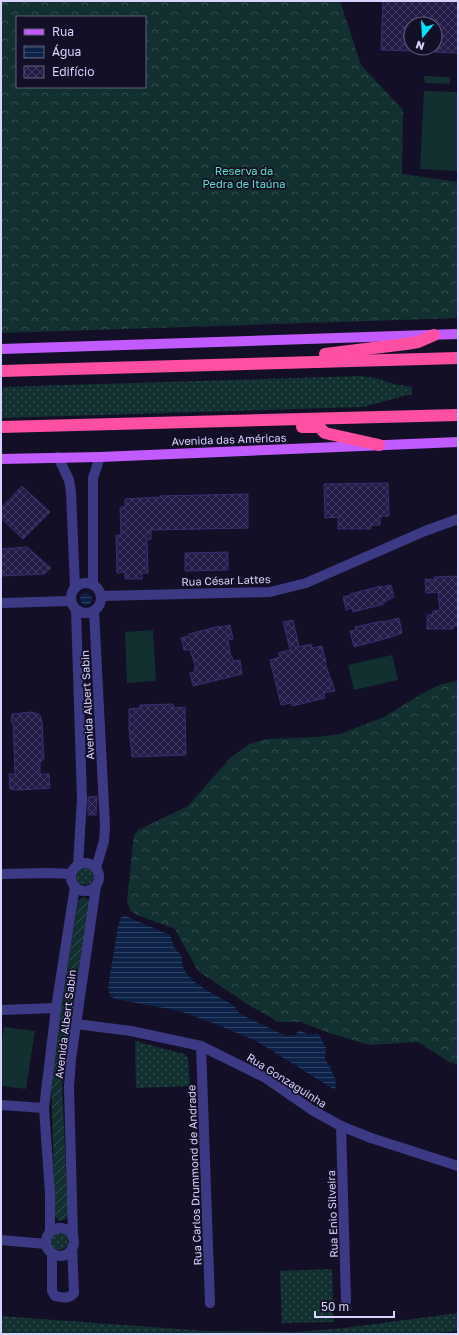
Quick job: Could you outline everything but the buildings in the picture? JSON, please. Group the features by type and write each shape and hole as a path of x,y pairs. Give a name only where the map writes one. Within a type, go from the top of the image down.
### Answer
{"highway":[{"path":"271,363 283,357 338,353 418,342 434,334"},
{"path":"1,372 458,358"},
{"name":"Avenida das Américas","path":"1,428 458,415"},
{"path":"256,420 281,427 319,427 325,433 379,445"}],"main road":[{"path":"1,349 458,334"},
{"name":"Avenida das Américas","path":"1,459 100,457 458,442"}],"street":[{"path":"58,457 69,480 71,492 75,588 71,596 71,601 76,610 85,614 94,611 100,604 100,596 93,585 93,478 100,457"},
{"name":"Rua César Lattes","path":"100,596 270,592 306,583 425,531 458,519"},
{"path":"75,588 83,584 93,585"},
{"path":"1,602 71,601"},
{"name":"Avenida Albert Sabin","path":"76,610 82,799 78,865"},
{"name":"Avenida Albert Sabin","path":"94,611 105,826 104,841 96,868"},
{"path":"82,863 90,863 96,868 99,879 96,886 88,890 83,890 75,886 71,878 71,874 78,865 82,863"},
{"path":"1,874 71,874"},
{"name":"Avenida Albert Sabin","path":"50,1231 50,1194 44,1108 56,1008 75,886"},
{"name":"Avenida Albert Sabin","path":"52,1253 52,1291 55,1296 66,1298 74,1293 70,1087 71,1059 96,886"},
{"path":"1,1010 56,1008"},
{"name":"Rua Gonzaguinha","path":"76,1024 131,1031 201,1046 264,1077 312,1110 342,1126 371,1138 458,1166"},
{"name":"Rua Carlos Drummond de Andrade","path":"201,1046 210,1303"},
{"path":"1,1105 44,1108"},
{"name":"Rua Enio Silveira","path":"342,1126 346,1301"},
{"path":"57,1228 65,1229 71,1234 73,1242 70,1251 58,1256 47,1248 46,1244 47,1235 50,1231 57,1228"},
{"path":"1,1240 46,1244"}],"green space":[{"name":"Reserva da Pedra de Itaúna","path":"1,1 340,1 361,65 403,110 402,174 458,182 458,318 1,333"},
{"path":"424,76 450,77 450,84 425,83"},
{"path":"424,91 458,92 458,171 420,169"},
{"path":"361,376 412,387 412,394 363,407 1,418 1,387"},
{"path":"153,630 156,681 127,683 125,632"},
{"path":"392,655 398,680 354,690 348,665"},
{"path":"458,681 458,1065 449,1062 418,1042 369,1045 326,1032 301,1022 279,1022 250,1006 198,971 175,929 137,915 130,910 127,900 134,835 138,830 188,806 230,758 249,744 266,739 316,737 340,734 384,717 423,693 441,684"},
{"path":"85,867 91,870 94,876 91,882 85,885 79,882 76,876 79,870"},
{"path":"85,897 90,902 62,1085 68,1215 66,1219 59,1221 55,1216 51,1078 78,902"},
{"path":"4,1027 35,1031 26,1089 1,1086 1,1048"},
{"path":"135,1041 184,1054 188,1058 190,1086 136,1088"},
{"path":"59,1232 65,1235 68,1241 65,1247 59,1250 53,1247 50,1241 53,1235"},
{"path":"332,1269 334,1322 282,1323 280,1271"},
{"path":"458,1313 458,1331 429,1334 1,1334 1,1316 206,1331 295,1332 344,1328"}],"water":[{"path":"84,593 88,593 92,599 88,605 84,605 80,601 80,597"},
{"path":"125,915 170,935 174,947 182,956 182,965 192,980 209,992 227,1001 234,1006 240,1014 286,1036 295,1035 299,1030 310,1035 317,1033 326,1048 325,1058 336,1080 335,1090 258,1042 216,1024 179,1011 115,999 110,995 108,988 118,926 121,917"}]}
